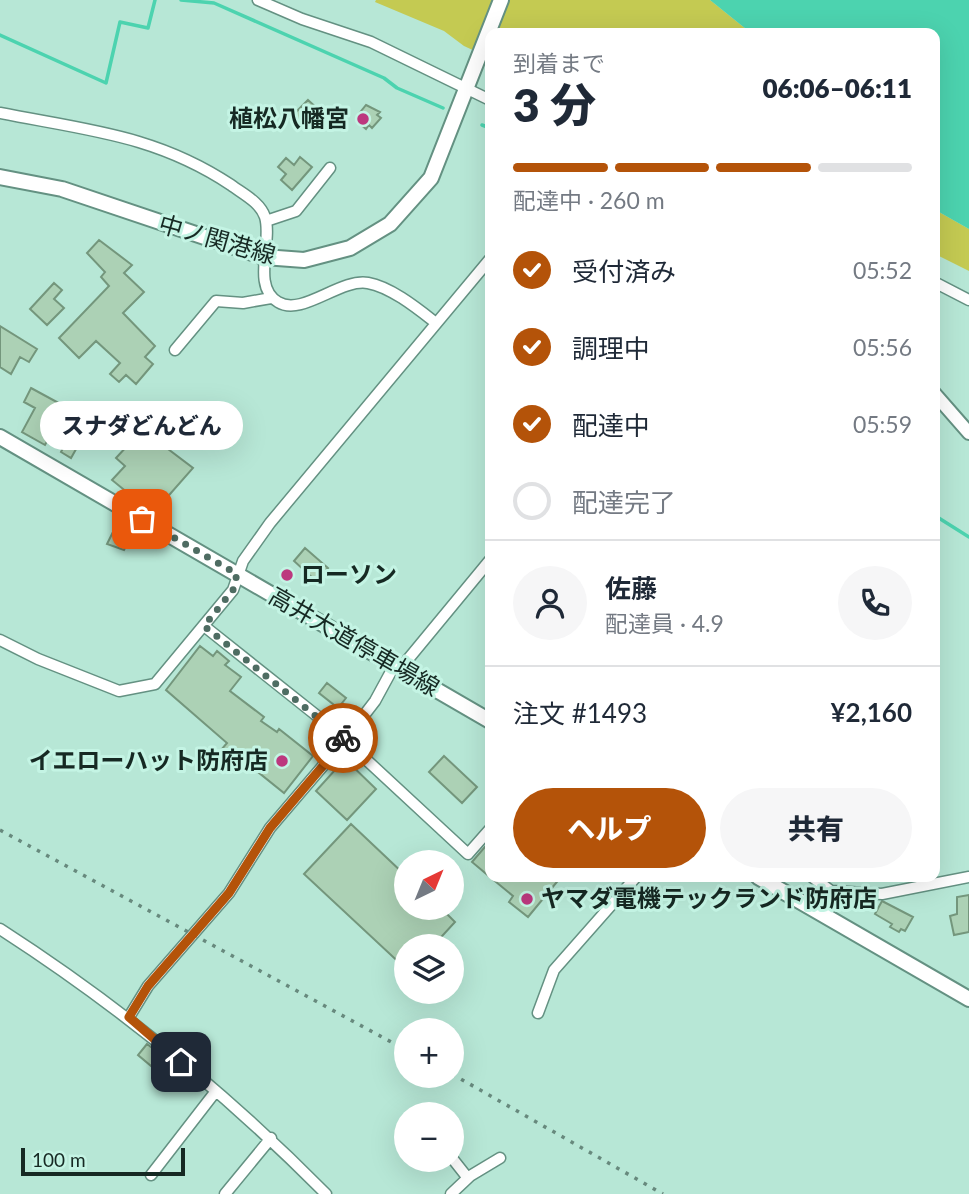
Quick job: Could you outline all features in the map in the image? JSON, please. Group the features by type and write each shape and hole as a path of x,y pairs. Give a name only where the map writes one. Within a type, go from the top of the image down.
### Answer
{"main road":[{"name":"中ノ関港線","path":"490,28 501,0"},
{"name":"中ノ関港線","path":"0,177 27,180 62,190 264,257 304,260 331,255 351,248 390,224 431,178 485,41"},
{"name":"高井大道停車場線","path":"0,437 485,718"},
{"path":"767,882 969,999"}],"street":[{"path":"258,0 302,19 407,55 485,98"},
{"path":"0,113 158,146 202,166 253,200 266,221 265,287 271,298 281,305 293,306 341,287 368,283 383,288 436,323"},
{"path":"266,221 296,211 330,168"},
{"path":"0,640 38,659 119,691 155,684 233,590 243,561 270,523 485,265"},
{"path":"940,285 969,300"},
{"path":"175,350 216,301 243,303 271,298"},
{"path":"940,400 969,433"},
{"path":"129,1017 148,986 229,893 270,828 345,740 397,668 485,566"},
{"path":"204,626 345,740 468,854 485,835"},
{"path":"819,882 831,891 882,894 969,877"},
{"path":"538,1013 554,970 632,882"},
{"path":"0,929 129,1017 271,1138 326,1194"},
{"path":"151,1175 216,1091"},
{"path":"225,1194 271,1138"},
{"path":"450,1194 467,1177 500,1158"},
{"path":"463,1172 467,1177"}],"shaded area":[{"path":"710,0 745,28 485,28 485,56 464,46 444,31 375,2"},
{"path":"710,0 969,0 969,229 940,213 940,28 745,28"},
{"path":"940,213 969,229 969,271 940,256"}],"building":[{"path":"308,100 318,109 302,128 290,118"},
{"path":"366,105 380,112 377,115 381,118 372,128 369,125 366,129 359,123 362,119 358,115"},
{"path":"300,157 312,167 292,190 281,180 286,174 278,167 286,158 294,165"},
{"path":"99,240 132,265 124,273 144,292 123,313 155,346 145,357 153,364 136,384 126,375 119,382 110,374 120,363 96,341 79,358 59,338 109,286 101,277 105,272 87,253"},
{"path":"54,283 62,290 54,299 64,308 47,325 30,309"},
{"path":"0,326 37,349 29,362 20,357 11,374 0,367"},
{"path":"31,388 66,407 45,445 22,432 35,408 24,402"},
{"path":"79,420 89,426 71,458 61,452"},
{"path":"135,424 193,468 163,502 154,494 144,506 112,480 125,466 116,458 129,444 122,438"},
{"path":"118,522 134,531 124,550 107,544"},
{"path":"305,548 328,568 316,581 294,561"},
{"path":"200,646 213,656 217,651 229,661 225,665 241,677 230,691 264,717 261,721 277,732 279,729 313,756 284,793 243,760 240,764 221,750 227,743 166,690"},
{"path":"327,683 346,698 338,708 319,693"},
{"path":"444,756 477,787 462,803 429,772"},
{"path":"345,759 376,789 347,820 316,791"},
{"path":"351,824 394,865 394,920 455,922 444,934 394,934 394,958 304,874"},
{"path":"485,847 485,873 472,862"},
{"name":"ヤマダ電機テックランド防府店","path":"496,882 557,882 528,917 509,902 513,896"},
{"path":"969,895 969,932 954,935 950,916 957,914 957,897"},
{"path":"882,901 913,917 905,931 901,929 899,932 890,927 892,924 875,914"},
{"path":"147,1044 173,1064 163,1076 138,1055"}],"waterway":[{"path":"0,35 106,83 120,22 148,28 155,0"},
{"path":"181,0 214,3 384,78 397,88 443,108"},
{"path":"940,519 969,537"}],"railway":[{"path":"0,830 394,1043"},
{"path":"464,1081 663,1194"}],"way so far":[{"path":"142,519 237,574 233,590 204,626 343,738"}],"place":[{"name":"植松八幡宮","path":"363,119"},
{"name":"スナダどんどん","path":"142,519"},
{"name":"ローソン","path":"287,575"},
{"name":"イエローハット防府店","path":"282,761"},
{"name":"ヤマダ電機テックランド防府店","path":"527,899"}],"route":[{"path":"181,1062 129,1017 148,986 191,940 229,893 270,828 345,740 343,738"}]}
